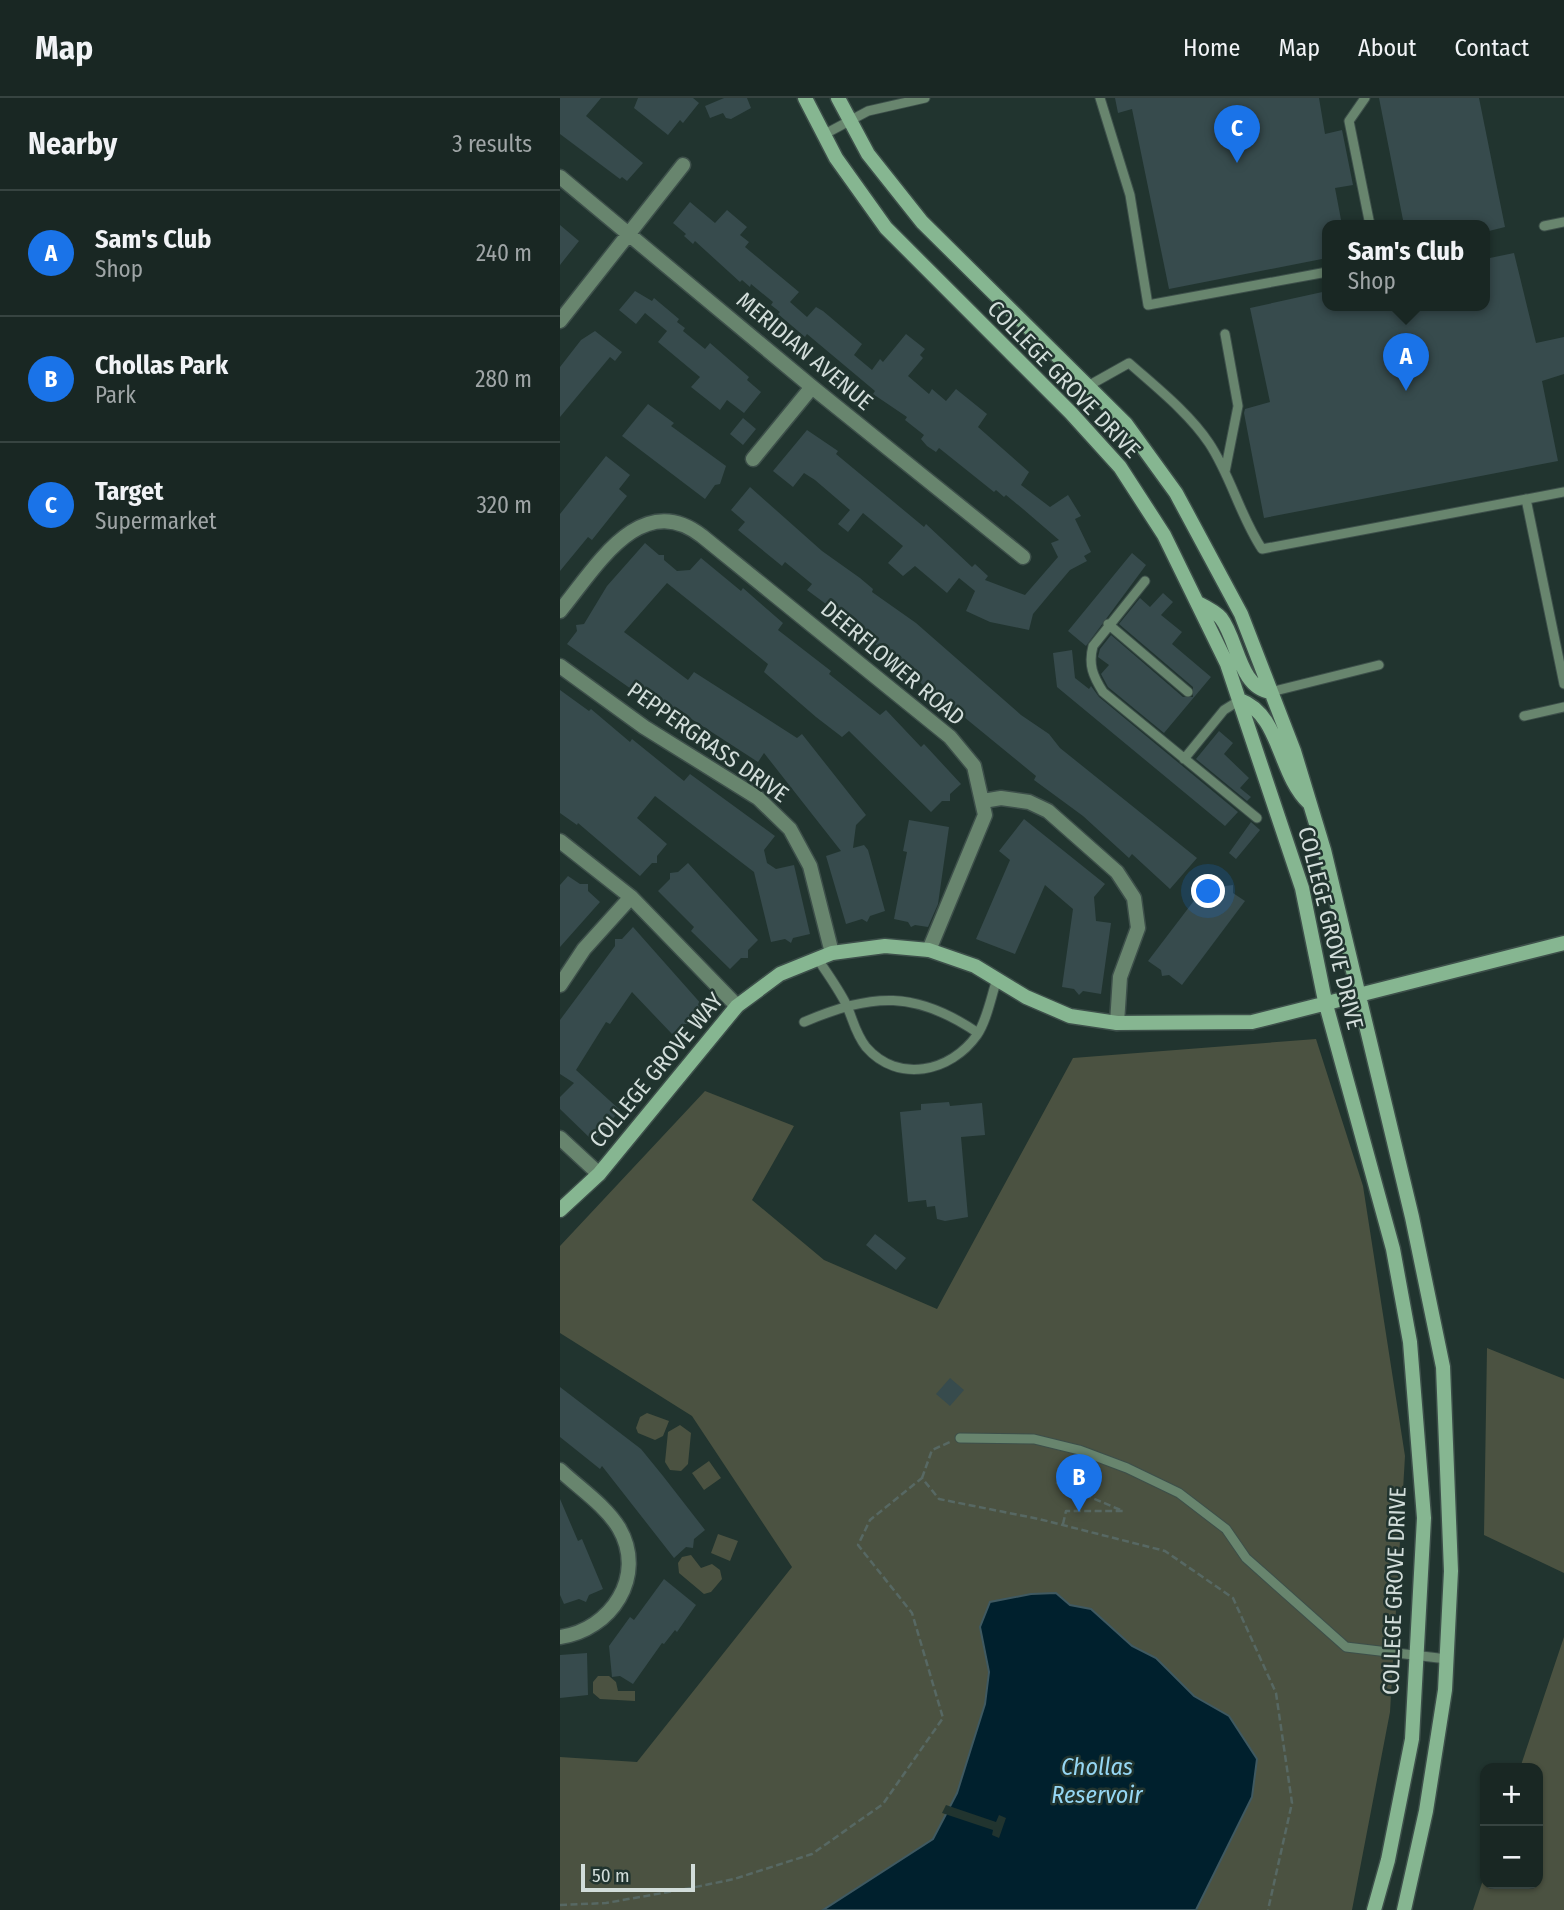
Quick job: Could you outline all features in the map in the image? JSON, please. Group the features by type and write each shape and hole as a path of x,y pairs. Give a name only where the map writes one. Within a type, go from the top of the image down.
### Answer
{"main road":[{"name":"COLLEGE GROVE DRIVE","path":"805,98 823,135 886,228 1071,413 1121,467 1164,535 1227,664 1302,888 1325,1001 1393,1249 1410,1342 1424,1518 1412,1738 1388,1860 1374,1910"},
{"name":"COLLEGE GROVE DRIVE","path":"838,98 869,154 922,222 1126,424 1176,493 1241,614 1310,804 1412,1217 1443,1367 1451,1571 1445,1690 1426,1811 1404,1910"},
{"path":"1197,603 1221,618 1250,680 1260,690 1271,692"},
{"path":"1240,700 1262,712 1292,782 1310,804"},
{"path":"1533,951 1564,933"},
{"name":"COLLEGE GROVE WAY","path":"560,1210 598,1174 737,1006 780,974 832,953 885,946 929,950 975,966 1026,997 1070,1016 1117,1023 1252,1021 1564,943"}],"street":[{"path":"560,321 683,166"},
{"name":"MERIDIAN AVENUE","path":"560,177 812,387 1023,557"},
{"path":"754,459 812,387"},
{"name":"DEERFLOWER ROAD","path":"560,611 623,534 652,522 680,522 692,528 950,737 974,766 985,815 929,950"},
{"name":"PEPPERGRASS DRIVE","path":"560,666 644,727 758,799 790,829 810,866 832,953"},
{"path":"983,801 1001,798 1029,802 1048,811 1117,872 1134,898 1138,928 1121,977 1117,1023"},
{"path":"560,841 631,897 737,1006"},
{"path":"560,985 584,949 631,897"},
{"path":"560,1138 598,1174"},
{"path":"560,1470 612,1518 624,1540 629,1564 625,1588 613,1610 584,1631 560,1637"}],"lane":[{"path":"823,135 868,111 926,98"},
{"path":"1100,98 1130,195 1148,306 1322,273"},
{"path":"1365,98 1349,121 1369,220"},
{"path":"1544,226 1564,222"},
{"path":"1225,334 1238,406 1225,472"},
{"path":"1088,386 1129,363 1200,431 1225,472 1245,524 1262,549 1564,492"},
{"path":"1526,499 1564,684"},
{"path":"1146,581 1108,624 1093,646 1090,659 1092,674 1103,692 1257,817"},
{"path":"1108,624 1188,692"},
{"path":"1271,692 1379,665"},
{"path":"1184,759 1224,710 1240,700"},
{"path":"1524,716 1564,707"},
{"path":"817,958 846,1004 856,1034 883,1062 906,1070 927,1070 947,1062 966,1048 978,1033 997,979"},
{"path":"804,1022 846,1004 887,999 921,1004 954,1016 978,1033"},
{"path":"960,1438 1034,1439 1088,1453 1127,1468 1179,1493 1217,1521 1226,1529 1246,1558 1346,1647 1447,1659"}],"path":[{"path":"560,1905 606,1903 734,1879 812,1854 883,1804 943,1717 912,1614 858,1545 870,1520 922,1478 932,1450 960,1438"},
{"path":"1063,1525 1066,1511 1123,1511 1057,1483 1096,1483 1077,1477 1088,1453"},
{"path":"922,1478 939,1499 1063,1525 1165,1551 1233,1598 1276,1693 1292,1803 1268,1910"}],"green space":[{"path":"1316,1039 1363,1186 1405,1456 1390,1712 1352,1910 560,1910 560,1757 637,1762 792,1567 692,1416 560,1333 560,1246 705,1091 794,1126 752,1200 824,1260 937,1309 1073,1058"},
{"path":"1487,1348 1564,1379 1564,1573 1484,1535"},
{"path":"647,1413 669,1421 663,1436 655,1440 638,1433 636,1428 640,1417"},
{"path":"680,1425 691,1433 688,1464 681,1471 670,1470 665,1462 668,1432"},
{"path":"709,1461 721,1478 704,1490 692,1473"},
{"path":"718,1534 738,1541 730,1561 711,1553"},
{"path":"691,1555 701,1568 712,1564 720,1570 722,1579 711,1592 704,1594 679,1573 678,1563 682,1557"},
{"path":"1564,1637 1564,1910 1473,1910 1480,1889 1543,1889 1543,1763 1522,1763"},
{"path":"598,1676 609,1676 616,1682 618,1691 635,1691 635,1701 600,1699 593,1693 593,1682"}],"water":[{"name":"Chollas Reservoir","path":"1056,1593 1070,1605 1091,1609 1132,1646 1156,1658 1194,1696 1229,1716 1257,1759 1252,1797 1196,1910 823,1910 933,1839 957,1793 985,1704 989,1672 980,1627 990,1602 1031,1594"}],"pier":[{"path":"946,1805 996,1822 999,1815 1006,1818 999,1838 992,1835 993,1830 942,1813"}],"building":[{"path":"560,98 601,98 586,116 643,163 627,181 622,177 620,179 560,134"},
{"path":"638,98 693,98 699,103 683,123 680,120 668,135 634,108"},
{"path":"724,98 747,98 751,108 731,119 726,118 723,113 710,118 705,106"},
{"path":"1115,98 1319,98 1325,134 1342,130 1353,185 1335,188 1341,220 1322,220 1322,259 1169,289 1132,109 1118,113"},
{"path":"1379,98 1479,98 1505,227 1490,231 1490,220 1403,220"},
{"path":"690,202 715,223 727,210 747,227 740,235 749,242 745,247 799,292 790,302 807,317 816,307 823,311 862,344 854,355 872,370 880,359 883,362 906,334 925,349 920,355 923,358 908,376 929,394 932,389 946,401 956,389 987,414 978,427 1029,472 1021,485 1050,507 1068,495 1081,516 1075,519 1091,552 1084,556 1087,561 1070,570 1033,614 1029,630 990,622 966,611 975,591 959,578 947,593 915,566 903,576 888,563 903,546 863,513 848,532 838,524 850,510 815,480 804,473 793,487 773,471 807,430 838,451 836,454 924,527 926,524 972,567 975,564 988,576 985,580 1025,595 1058,557 1051,543 1059,540 1023,509 1006,495 1004,497 996,490 994,492 939,448 936,452 927,446 921,439 924,435 905,420 907,417 873,394 875,391 807,334 805,337 778,314 780,312 771,305 773,302 751,284 750,287 742,280 740,282 695,241 693,244 684,236 686,234 673,223"},
{"path":"560,225 579,241 560,265"},
{"path":"1514,253 1536,343 1564,337 1564,374 1542,381 1558,461 1264,518 1244,413 1245,409 1270,402 1250,308 1322,292 1322,311 1490,311 1490,258"},
{"path":"635,291 652,301 654,298 679,319 677,322 685,328 683,331 705,349 710,343 749,377 747,380 761,392 744,413 727,400 720,410 691,387 700,377 658,342 667,331 645,313 636,324 619,310"},
{"path":"595,331 622,352 615,361 610,357 560,417 560,367 581,340"},
{"path":"648,404 674,423 671,426 726,466 720,484 715,485 705,499 622,436"},
{"path":"743,418 756,429 743,445 730,434"},
{"path":"606,456 630,475 619,489 627,496 592,540 588,537 560,571 560,514"},
{"path":"750,487 822,551 860,578 873,589 872,592 916,623 1021,715 1049,734 1060,748 1197,858 1170,889 1132,854 1129,858 1083,816 1034,780 1036,776 942,699 940,701 892,656 846,624 849,621 807,590 812,584 785,562 782,566 738,530 745,522 731,510"},
{"path":"645,543 659,555 664,555 664,560 677,571 690,570 701,558 741,591 743,588 783,623 778,630 831,671 829,674 880,715 886,710 921,747 924,744 961,784 950,794 950,801 942,801 931,812 849,731 842,737 816,717 764,672 768,664 667,583 624,632 688,680 694,672 797,738 802,734 866,815 856,825 853,848 864,845 868,850 885,911 870,916 867,922 862,919 846,924 826,856 841,851 764,753 758,762 659,698 654,705 567,644 577,631 576,625 584,624 607,586"},
{"path":"1132,553 1146,565 1086,646 1068,631"},
{"path":"1163,593 1173,602 1161,615 1182,632 1172,644 1211,677 1164,733 1108,687 1101,674 1109,665 1098,657 1100,649 1111,635 1183,697 1193,697 1193,687 1119,624 1140,598 1150,607"},
{"path":"1072,650 1075,678 1089,689 1091,686 1099,697 1238,812 1225,826 1057,687 1053,653"},
{"path":"560,690 589,711 591,709 630,742 632,739 684,781 690,774 775,836 764,850 767,863 776,869 794,865 810,934 793,938 791,943 785,939 771,942 754,872 655,796 637,818 667,844 657,856 657,863 652,863 640,876 578,823 577,825 560,813"},
{"path":"1219,731 1233,743 1224,754 1249,778 1240,788 1251,797 1247,801 1196,759"},
{"path":"1024,819 1105,884 1094,897 1096,921 1111,923 1101,994 1083,991 1079,995 1074,989 1062,987 1073,909 1045,885 1015,954 976,939 1010,860 999,851"},
{"path":"909,820 949,827 938,904 928,927 911,927 908,922 894,919 907,852 903,851"},
{"path":"1251,822 1260,830 1236,859 1229,853"},
{"path":"688,863 758,940 748,950 748,958 741,958 730,969 691,931 694,927 658,891 670,879 670,873 678,872"},
{"path":"568,876 580,884 588,884 588,891 600,902 560,947 560,885"},
{"path":"1212,877 1225,886 1233,885 1233,893 1245,901 1182,985 1169,975 1162,976 1161,970 1148,961"},
{"path":"633,927 703,1006 692,1017 692,1024 684,1024 672,1034 632,992 610,1024 606,1022 576,1070 620,1110 611,1121 611,1129 604,1129 593,1141 560,1109 560,1097 574,1083 560,1074 560,1020 615,946 615,939 622,939"},
{"path":"949,1102 950,1106 982,1103 985,1135 961,1137 968,1217 945,1221 937,1219 935,1206 927,1207 926,1200 908,1202 900,1112 921,1110 921,1104"},
{"path":"875,1234 906,1258 896,1270 866,1245"},
{"path":"950,1378 964,1390 950,1406 936,1394"},
{"path":"560,1387 641,1449 705,1530 694,1539 693,1548 686,1547 674,1558 602,1466 600,1469 560,1437"},
{"path":"560,1499 578,1541 582,1539 603,1589 589,1595 586,1602 579,1599 564,1604 560,1595"},
{"path":"664,1579 696,1605 677,1632 675,1630 664,1644 662,1643 633,1684 620,1676 612,1677 609,1646 630,1617 634,1620"},
{"path":"587,1653 588,1695 560,1698 560,1655"}],"place":[{"name":"Target","path":"1237,163"},
{"name":"Sam's Club","path":"1406,391"},
{"name":"Chollas Park","path":"1079,1512"}]}
